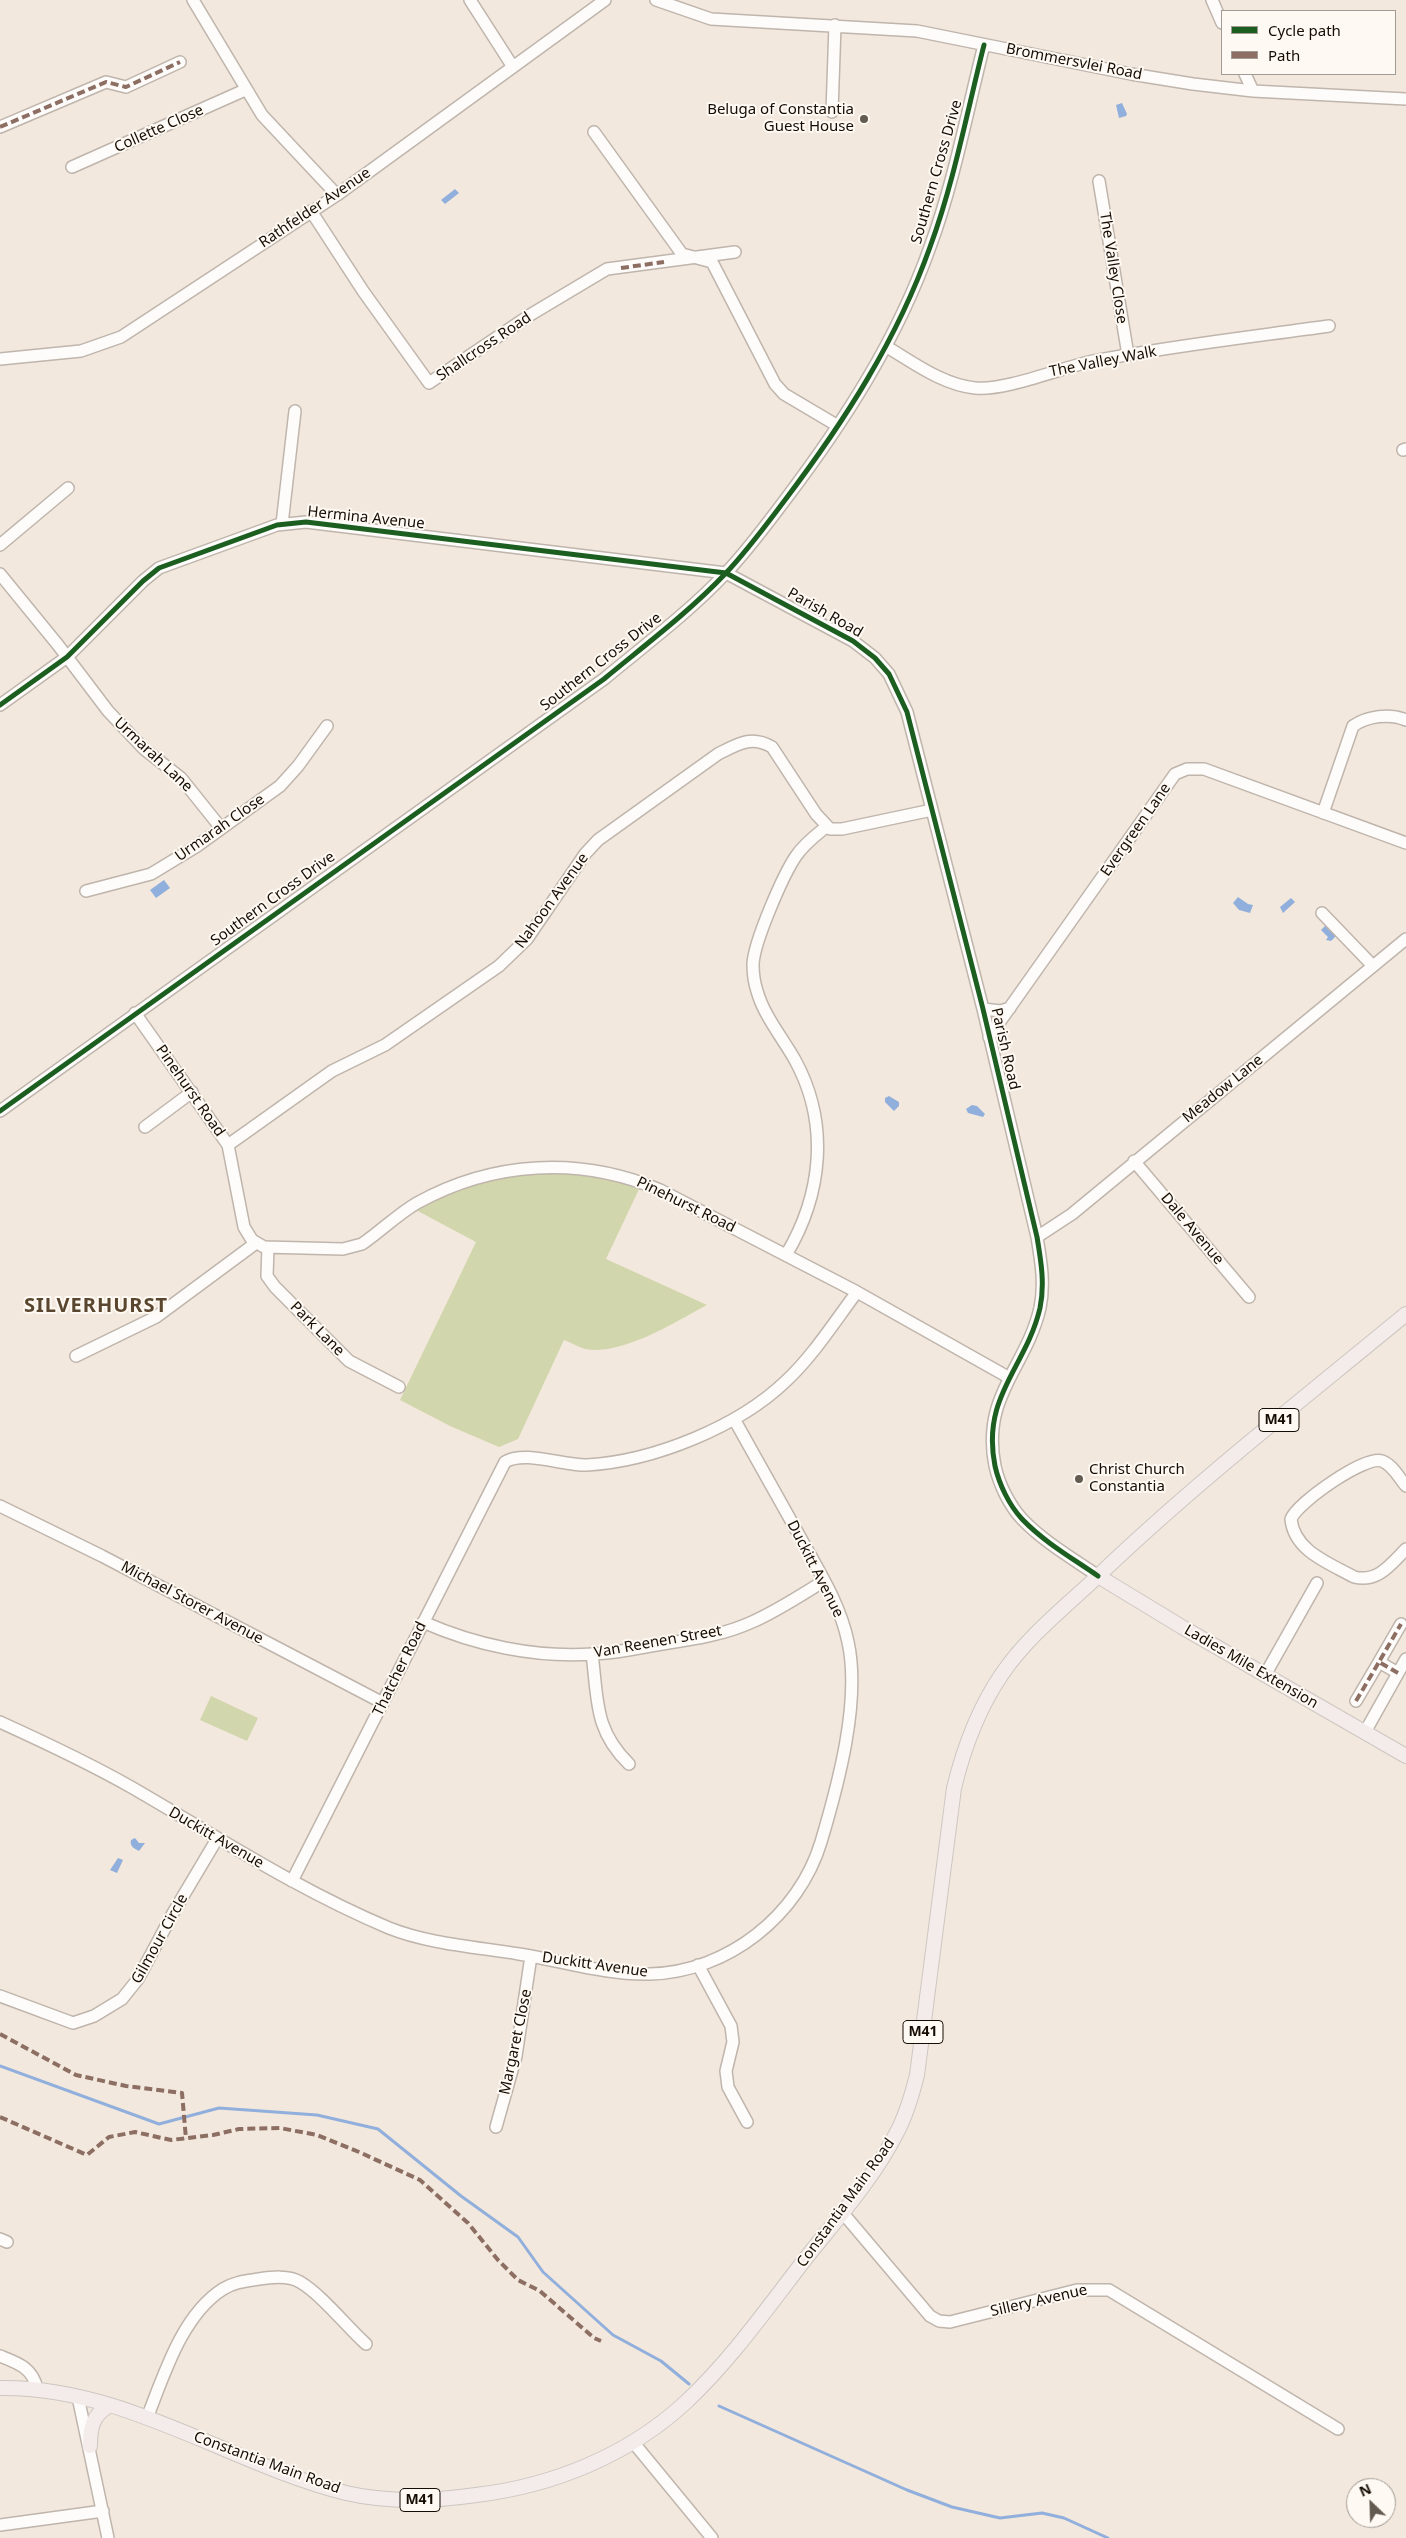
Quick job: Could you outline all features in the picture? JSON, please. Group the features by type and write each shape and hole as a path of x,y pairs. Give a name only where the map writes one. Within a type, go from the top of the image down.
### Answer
{"main road":[{"name":"Constantia Main Road","path":"0,2388 37,2389 78,2396 147,2418 297,2477 347,2493 397,2500 444,2500 491,2494 535,2484 599,2461 633,2442 665,2420 701,2387 760,2317 842,2212 896,2135 915,2082 954,1788 966,1744 987,1698 1003,1673 1036,1635 1152,1526 1406,1314"},
{"name":"Ladies Mile Extension","path":"1098,1576 1406,1756"},
{"path":"90,2446 90,2432 94,2420 100,2412 109,2406"}],"street":[{"path":"193,0 245,90 262,115 281,138 337,195"},
{"path":"470,0 513,67"},
{"name":"Rathfelder Avenue","path":"0,359 81,350 121,337 337,195 605,0"},
{"name":"Brommersvlei Road","path":"656,0 711,19 917,31 1131,74 1253,91 1406,99"},
{"path":"1212,0 1221,21"},
{"path":"832,112 835,25"},
{"name":"Southern Cross Drive","path":"0,1110 604,679 668,626 726,573 819,454 887,347 909,301 930,247 950,185 984,45"},
{"path":"0,127 106,82 126,86 180,62"},
{"path":"1245,75 1253,91"},
{"name":"Collette Close","path":"72,168 245,90"},
{"path":"594,132 682,254 712,262 768,371 784,394 838,426"},
{"name":"The Valley Close","path":"1099,181 1128,356"},
{"name":"Shallcross Road","path":"311,211 362,290 430,384 530,315 607,270 735,252"},
{"name":"The Valley Walk","path":"887,347 946,380 960,386 977,388 994,387 1092,362 1329,326"},
{"path":"282,524 295,410"},
{"path":"0,545 68,488"},
{"name":"Hermina Avenue","path":"0,705 67,657 142,581 158,568 175,560 282,524 306,522 726,573"},
{"name":"Parish Road","path":"726,573 853,641 875,658 889,674 906,712 983,1009 1037,1237 1042,1276 1043,1293 1033,1329 1008,1376 996,1407 992,1451 1002,1489 1014,1510 1033,1530 1098,1576"},
{"name":"Urmarah Lane","path":"0,574 124,730 180,778 221,828"},
{"path":"1323,813 1353,726 1362,720 1375,717 1406,720"},
{"name":"Urmarah Close","path":"86,891 151,874 174,861 280,786 298,766 327,726"},
{"name":"Nahoon Avenue","path":"228,1144 332,1071 385,1045 499,966 527,939 585,854 598,840 718,754 748,741 761,741 772,747 826,826"},
{"name":"Evergreen Lane","path":"989,1037 1175,774 1187,768 1204,769 1406,843"},
{"path":"786,1255 801,1226 814,1187 818,1148 816,1121 807,1087 796,1062 762,1003 754,976 753,963 768,918 788,869 807,843 826,826 842,829 932,810"},
{"path":"1322,913 1373,966"},
{"name":"Meadow Lane","path":"1037,1237 1072,1214 1134,1161 1406,939"},
{"path":"983,1009 1001,1011 1010,1008"},
{"name":"Pinehurst Road","path":"135,1013 228,1144 244,1228 248,1237 256,1243 268,1247 353,1248 362,1244 417,1203 489,1174 533,1166 584,1168 639,1181 858,1292 1008,1376"},
{"path":"145,1127 192,1092"},
{"name":"Dale Avenue","path":"1134,1161 1249,1297"},
{"path":"76,1356 156,1317 256,1243"},
{"name":"Park Lane","path":"268,1247 267,1276 275,1287 349,1361 399,1387"},
{"path":"734,1419 769,1396 788,1379 858,1292"},
{"name":"Thatcher Road","path":"292,1881 501,1466 509,1460 523,1458 585,1465 623,1460 667,1447 734,1419"},
{"name":"Duckitt Avenue","path":"0,1722 110,1775 292,1881 354,1912 400,1932 629,1973 675,1971 698,1965 748,1942 773,1921 794,1898 816,1857 835,1787 852,1695 849,1645 842,1620 824,1581 734,1419"},
{"path":"1406,1486 1389,1465 1375,1460 1366,1462 1299,1506 1291,1519 1296,1539 1306,1548 1354,1577 1362,1579 1374,1577 1384,1571 1406,1549"},
{"name":"Michael Storer Avenue","path":"0,1506 94,1552 383,1703"},
{"name":"Van Reenen Street","path":"423,1622 481,1644 542,1652 592,1654 687,1640 730,1630 752,1622 824,1581"},
{"path":"1265,1675 1317,1583"},
{"path":"1356,1701 1401,1624"},
{"path":"592,1654 603,1730 617,1753 629,1764"},
{"path":"1364,1732 1406,1659"},
{"path":"1379,1662 1398,1672"},
{"name":"Gilmour Circle","path":"0,1996 73,2023 94,2016 122,1999 138,1979 173,1913 217,1839"},
{"name":"Margaret Close","path":"496,2127 516,2056 531,1956"},
{"path":"698,1965 731,2026 733,2042 726,2071 728,2087 746,2122"},
{"name":"Sillery Avenue","path":"842,2212 930,2316 939,2321 960,2320 1077,2290 1109,2290 1338,2429"},
{"path":"147,2418 167,2369 193,2320 212,2298 232,2284 266,2278 293,2278 312,2291 366,2344"},
{"path":"0,2356 27,2368 33,2374 37,2389"},
{"path":"78,2396 108,2538"},
{"path":"633,2442 712,2538"},
{"path":"0,2525 103,2511"}],"green space":[{"path":"584,1172 641,1185 606,1259 707,1305 648,1336 615,1347 600,1350 585,1349 564,1340 518,1439 499,1447 450,1426 400,1400 476,1242 414,1209 445,1193 509,1173"},
{"path":"211,1696 258,1718 247,1741 200,1720"}],"water":[{"path":"1122,103 1127,114 1119,118 1116,105"},
{"path":"455,189 459,193 445,204 441,200"},
{"path":"164,880 170,888 156,898 150,890"},
{"path":"1238,897 1253,905 1250,913 1239,910 1233,903"},
{"path":"1291,898 1295,902 1283,913 1280,907"},
{"path":"1326,925 1336,936 1331,941 1326,940 1328,937 1321,930"},
{"path":"889,1096 899,1102 899,1106 894,1111 885,1102 885,1098"},
{"path":"972,1105 977,1106 985,1114 983,1117 968,1113 966,1109"},
{"path":"135,1838 139,1843 145,1843 139,1851 131,1844 131,1840"},
{"path":"118,1858 123,1860 117,1873 110,1870"}],"waterway":[{"path":"0,2066 159,2124 219,2108 317,2115 378,2129 461,2196 518,2237 543,2272 613,2335 661,2361 689,2384"},
{"path":"719,2406 907,2490 952,2507 1000,2518 1042,2513 1064,2518 1108,2538"}],"marked path":[{"path":"0,127 106,82 126,87 180,62"},
{"path":"621,268 664,262"},
{"path":"1398,1673 1379,1662 1401,1624"},
{"path":"1356,1701 1379,1662"},
{"path":"0,2034 76,2075 126,2086 182,2093 186,2139"},
{"path":"0,2117 87,2155 109,2137 135,2132 171,2140 213,2135 239,2129 280,2128 317,2135 420,2180 468,2223 498,2260 518,2280 540,2291 594,2338 601,2341"}],"cycle path":[{"path":"0,1111 604,679 682,615 733,565 771,519 828,441 867,379 902,315 939,222 960,147 984,45"},
{"path":"0,705 67,657 143,581 159,568 277,525 306,522 726,573 853,641 875,658 889,674 907,712 983,1009 1040,1255 1042,1272 1040,1308 1025,1348 999,1401 994,1420 992,1442 995,1466 1005,1494 1022,1519 1049,1542 1098,1576"}],"place":[{"name":"Beluga of Constantia Guest House","path":"864,119"},
{"name":"Christ Church Constantia","path":"1079,1479"}],"district":[{"name":"SILVERHURST","path":"96,1306"}]}
